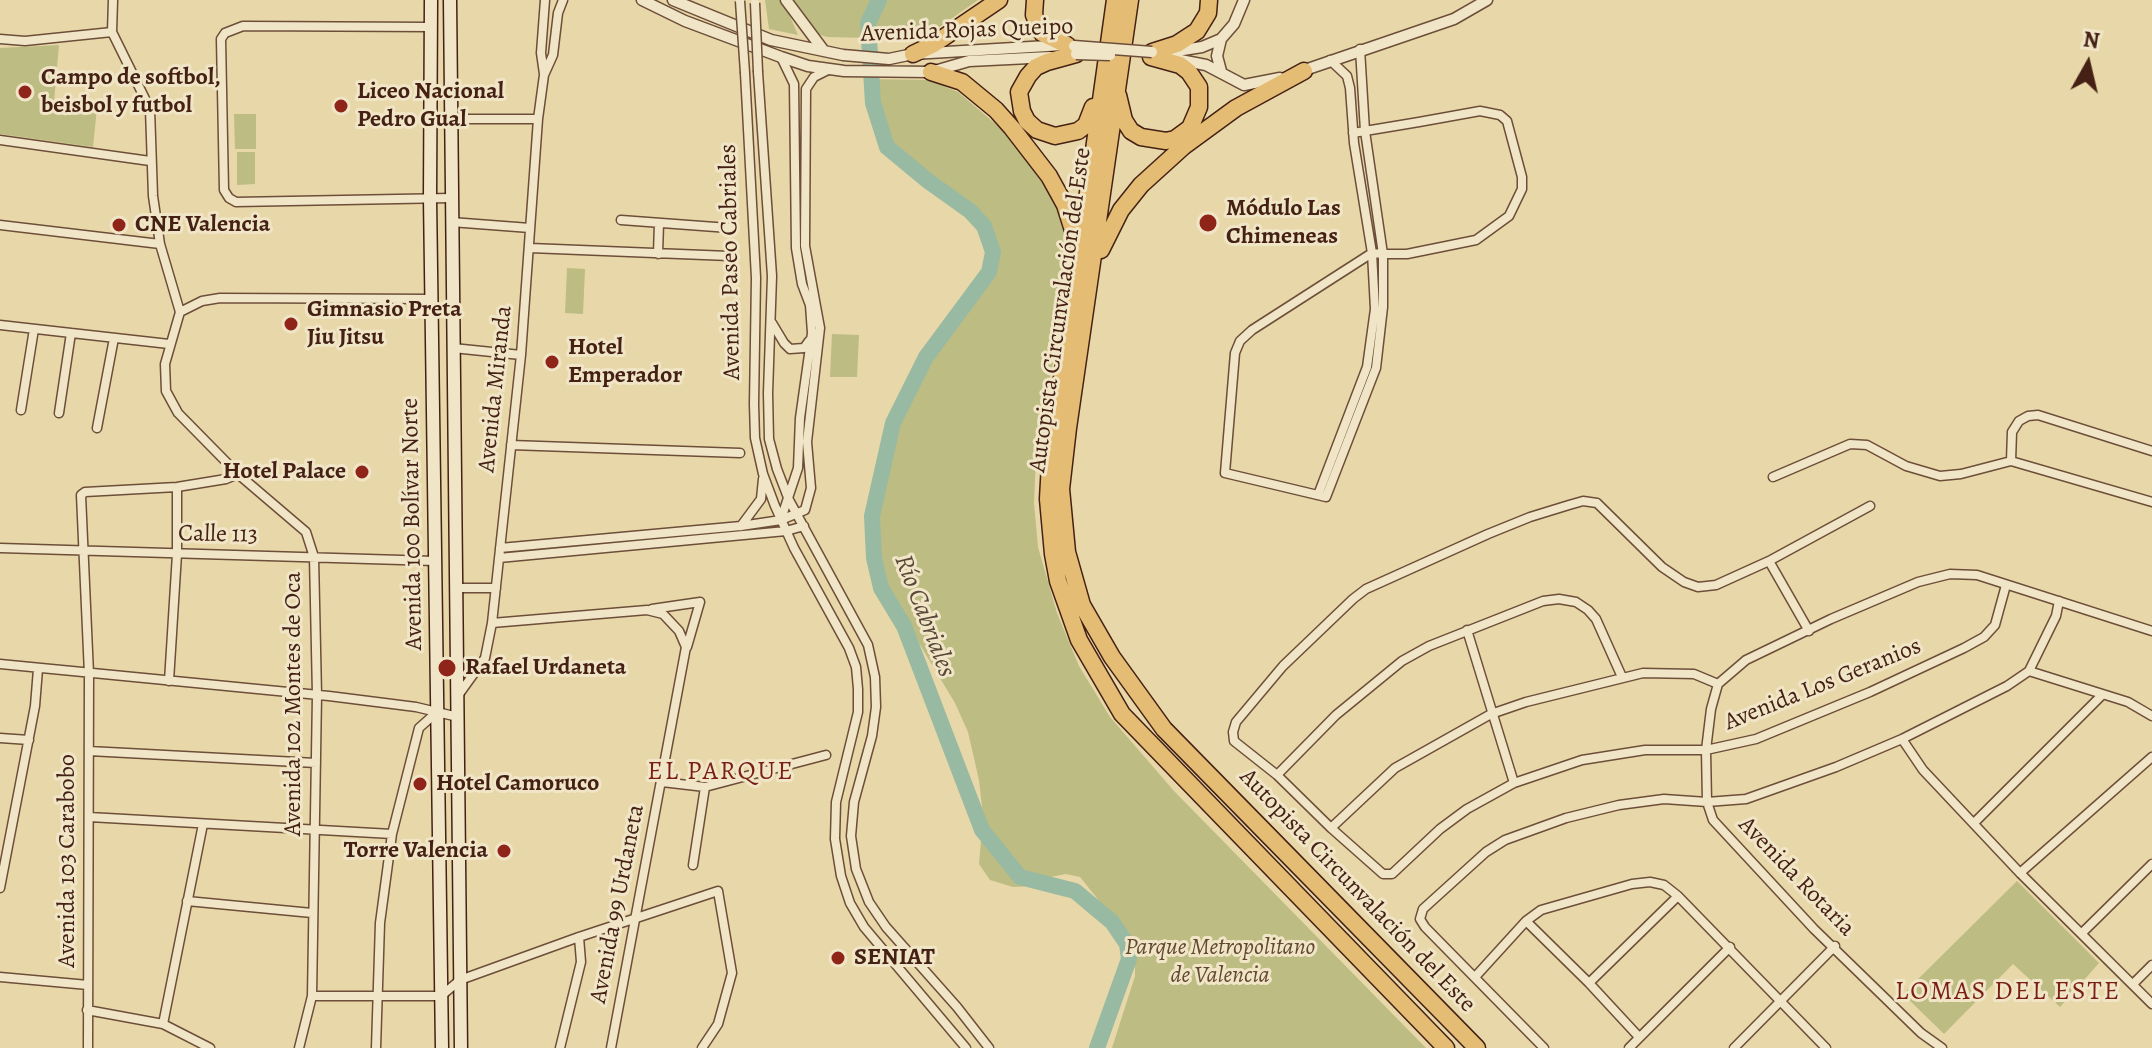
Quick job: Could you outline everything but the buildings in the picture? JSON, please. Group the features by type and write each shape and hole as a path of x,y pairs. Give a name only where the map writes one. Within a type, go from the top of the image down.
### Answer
{"highway":[{"path":"913,54 934,44 999,0"},
{"path":"1035,0 1034,15 1042,33 1072,48"},
{"name":"Autopista Circunvalación del Este","path":"1130,0 1108,86 1050,464 1048,499 1058,581 1079,640 1107,692 1138,733 1446,1048"},
{"path":"1151,55 1197,31 1208,13 1209,0"},
{"name":"Autopista Circunvalación del Este","path":"1112,3 1091,278 1061,489 1067,552 1082,605 1094,630 1164,729 1477,1048"},
{"path":"1072,48 1036,67 1022,83 1020,102 1027,121 1037,130 1055,136 1078,131 1086,125 1108,86"},
{"path":"1108,86 1131,131 1141,137 1166,141 1182,135 1196,118 1199,87 1180,65 1151,55"},
{"path":"1091,278 1107,234 1141,185 1184,146 1236,108 1304,71"},
{"path":"931,72 962,82 996,110 1012,128 1049,176 1065,205 1080,253"}],"main road":[{"name":"Avenida 100 Bolívar Norte","path":"431,0 430,198 442,1048"},
{"path":"450,0 451,198"},
{"name":"Avenida 100 Bolívar Norte","path":"451,198 461,1048"}],"street":[{"path":"113,0 112,32 150,109 150,161 160,244 180,312 202,301 220,298 432,299"},
{"name":"Avenida Miranda","path":"457,697 485,658 492,623 521,355 544,75 541,53 545,0"},
{"name":"Avenida Miranda","path":"544,75 553,55 558,13 563,0"},
{"name":"Avenida Rojas Queipo","path":"642,0 685,21 781,57 808,66 844,71 931,72 969,61 1072,48"},
{"name":"Avenida Rojas Queipo","path":"673,0 771,40 843,55 889,59 913,54 1072,48 1190,61 1221,71 1236,82 1253,85 1304,71 1360,49 1454,19 1487,0"},
{"path":"690,0 697,11"},
{"name":"Avenida Paseo Cabriales","path":"740,0 756,278 755,438 763,474 781,520 836,622 856,667 858,712 836,802 837,857 845,889 864,927 966,1048"},
{"path":"786,0 824,51"},
{"path":"1221,71 1217,56 1221,39 1234,24 1244,0"},
{"name":"Avenida Paseo Cabriales","path":"754,1 772,276 769,439 777,469 796,515 868,645 875,677 876,707 872,736 854,802 851,836 856,869 869,902 886,927 989,1048"},
{"path":"431,27 243,26 225,33 221,39 224,190 236,202 451,198"},
{"path":"0,39 25,41 112,32"},
{"name":"Avenida Rojas Queipo","path":"1151,55 1189,50 1221,39"},
{"path":"1322,496 1376,368 1383,307 1383,254 1365,131 1360,49"},
{"path":"781,57 794,84 796,248 802,284 810,305 812,333 800,418 798,468 781,520"},
{"path":"1322,496 1367,367 1375,309 1372,253 1353,133 1350,88 1347,76 1330,60"},
{"path":"500,548 741,526 781,520 796,515 808,506 811,488 807,442 820,328 805,246 806,89 814,77 830,69"},
{"path":"1322,496 1225,473 1235,353 1240,341 1252,330 1372,253 1407,254 1476,240 1509,216 1522,189 1522,177 1507,121 1489,111 1353,133"},
{"path":"450,119 538,119"},
{"path":"0,140 150,161"},
{"path":"621,220 729,228"},
{"path":"451,222 530,228"},
{"path":"658,254 659,223"},
{"path":"0,225 160,244"},
{"path":"530,248 729,256"},
{"name":"Avenida 102 Montes de Oca","path":"180,312 165,364 166,391 178,413 238,474 306,532 314,557 317,695 312,996 299,1048"},
{"path":"771,321 790,349 804,348 812,333"},
{"path":"0,325 169,344"},
{"path":"21,410 34,329"},
{"path":"59,413 71,333"},
{"path":"97,428 114,338"},
{"path":"453,348 521,355"},
{"path":"2011,461 2012,432 2019,421 2038,415 2152,451"},
{"path":"1773,477 1850,444 1867,445 1906,466 1940,476 2011,461 2152,502"},
{"path":"511,445 740,453"},
{"path":"169,681 177,554 177,487 238,474"},
{"path":"741,526 761,499 763,474"},
{"name":"Avenida 103 Carabobo","path":"88,1048 89,674 81,499 85,492 177,487"},
{"path":"1718,684 1694,674 1657,673 1622,677 1491,714 1395,768 1331,828 1277,775 1234,741 1233,732 1236,722 1283,666 1366,589 1530,517 1583,501 1597,503 1662,567 1684,582 1698,587 1716,585 1769,561 1870,506"},
{"path":"499,558 786,531 804,526"},
{"name":"Calle 113","path":"0,548 435,561"},
{"path":"1769,561 1809,631"},
{"path":"1707,802 1706,750 1711,709 1718,684 1746,660 1852,610 1933,577 1977,575 2152,631"},
{"name":"Avenida Los Geranios","path":"1331,828 1368,863 1387,875 1392,874 1440,829 1467,809 1514,783 1582,760 1672,748 1706,750 1756,739 1870,692 1964,648 1984,637 1995,625 2006,585"},
{"path":"456,588 496,588"},
{"path":"1277,775 1336,715 1402,661 1429,646 1543,601 1559,599 1576,602 1596,619 1622,677"},
{"path":"1544,1048 1420,919 1420,913 1486,852 1505,840 1566,818 1619,805 1664,799 1707,802 1746,799 1836,767 1902,739 2007,686 2029,671 2056,616 2059,601"},
{"name":"Avenida 99 Urdaneta","path":"611,1048 686,647 700,602 647,610"},
{"path":"492,623 647,610 663,614 679,631 686,647"},
{"path":"1467,630 1514,783"},
{"path":"0,664 317,695 438,711 458,717"},
{"path":"0,888 29,740 38,669"},
{"path":"2029,671 2128,702 2152,716"},
{"path":"1974,823 2102,695"},
{"path":"376,1048 380,923 392,834 419,728 438,711"},
{"path":"0,738 29,740"},
{"path":"1902,739 1923,770 2020,873 2152,1004"},
{"path":"89,751 316,763"},
{"path":"662,782 705,787 826,755"},
{"path":"2020,873 2152,757"},
{"path":"693,865 705,787"},
{"name":"Avenida Rotaria","path":"1707,802 1713,820 1814,929 1835,946 1921,1033 1942,1048"},
{"path":"89,817 392,834"},
{"path":"163,1024 203,824"},
{"path":"2082,933 2152,864"},
{"path":"1475,977 1526,921 1541,910 1632,884 1650,882 1664,885 1678,896 1826,1048"},
{"path":"312,996 441,996 460,980 716,892 719,893 732,973 718,1024 702,1048"},
{"path":"1589,983 1678,896"},
{"path":"187,901 312,913"},
{"path":"1526,921 1639,1037"},
{"path":"560,1048 581,962 579,937"},
{"path":"1734,1048 1835,946"},
{"path":"1629,1048 1730,947"},
{"path":"2133,984 2152,965"},
{"path":"0,977 88,985"},
{"path":"87,1010 163,1024 210,1048"},
{"path":"1921,1033 1929,1048"}],"green space":[{"path":"765,0 783,0 798,35 769,29"},
{"path":"793,0 978,0 938,28 910,39 827,37 815,33"},
{"name":"Campo de softbol, beisbol y futbol","path":"59,45 54,102 97,108 93,147 0,134 0,48"},
{"name":"Parque Metropolitano de Valencia","path":"869,79 929,80 958,92 1005,132 1047,186 1061,211 1072,250 1069,284 1043,412 1036,458 1034,503 1038,547 1057,613 1079,666 1110,717 1174,791 1426,1048 1112,1048 1135,976 1135,957 1121,928 1080,877 1066,874 1045,878 1033,886 1013,887 990,880 979,864 983,816 968,732 955,703 884,585 872,531 882,459 898,411 915,372 984,282 992,263 990,232 971,204 883,143"},
{"path":"234,114 256,114 256,149 235,149"},
{"path":"237,152 255,152 255,184 237,185"},
{"path":"567,268 585,269 583,314 565,313"},
{"path":"832,334 859,335 857,377 830,377"},
{"path":"2017,881 2099,963 2060,1007 2013,964 1944,1034 1903,994"}],"waterway":[{"name":"Río Cabriales","path":"879,0 868,23 873,103 887,147 970,211 984,226 993,252 989,272 926,357 893,423 872,516 874,558 881,588 904,626 982,830 1020,877 1075,891 1112,922 1127,944 1129,959 1097,1048"}],"place":[{"name":"Campo de softbol, beisbol y futbol","path":"25,92"},
{"name":"Liceo Nacional Pedro Gual","path":"341,106"},
{"name":"Módulo Las Chimeneas","path":"1208,223"},
{"name":"CNE Valencia","path":"119,225"},
{"name":"Gimnasio Preta Jiu Jitsu","path":"291,324"},
{"name":"Hotel Emperador","path":"552,362"},
{"name":"Hotel Palace","path":"362,472"},
{"name":"Rafael Urdaneta","path":"447,668"},
{"name":"Hotel Camoruco","path":"420,784"},
{"name":"Torre Valencia","path":"504,851"},
{"name":"SENIAT","path":"838,958"}],"district":[{"name":"EL PARQUE","path":"721,773"},
{"name":"LOMAS DEL ESTE","path":"2008,993"}]}
